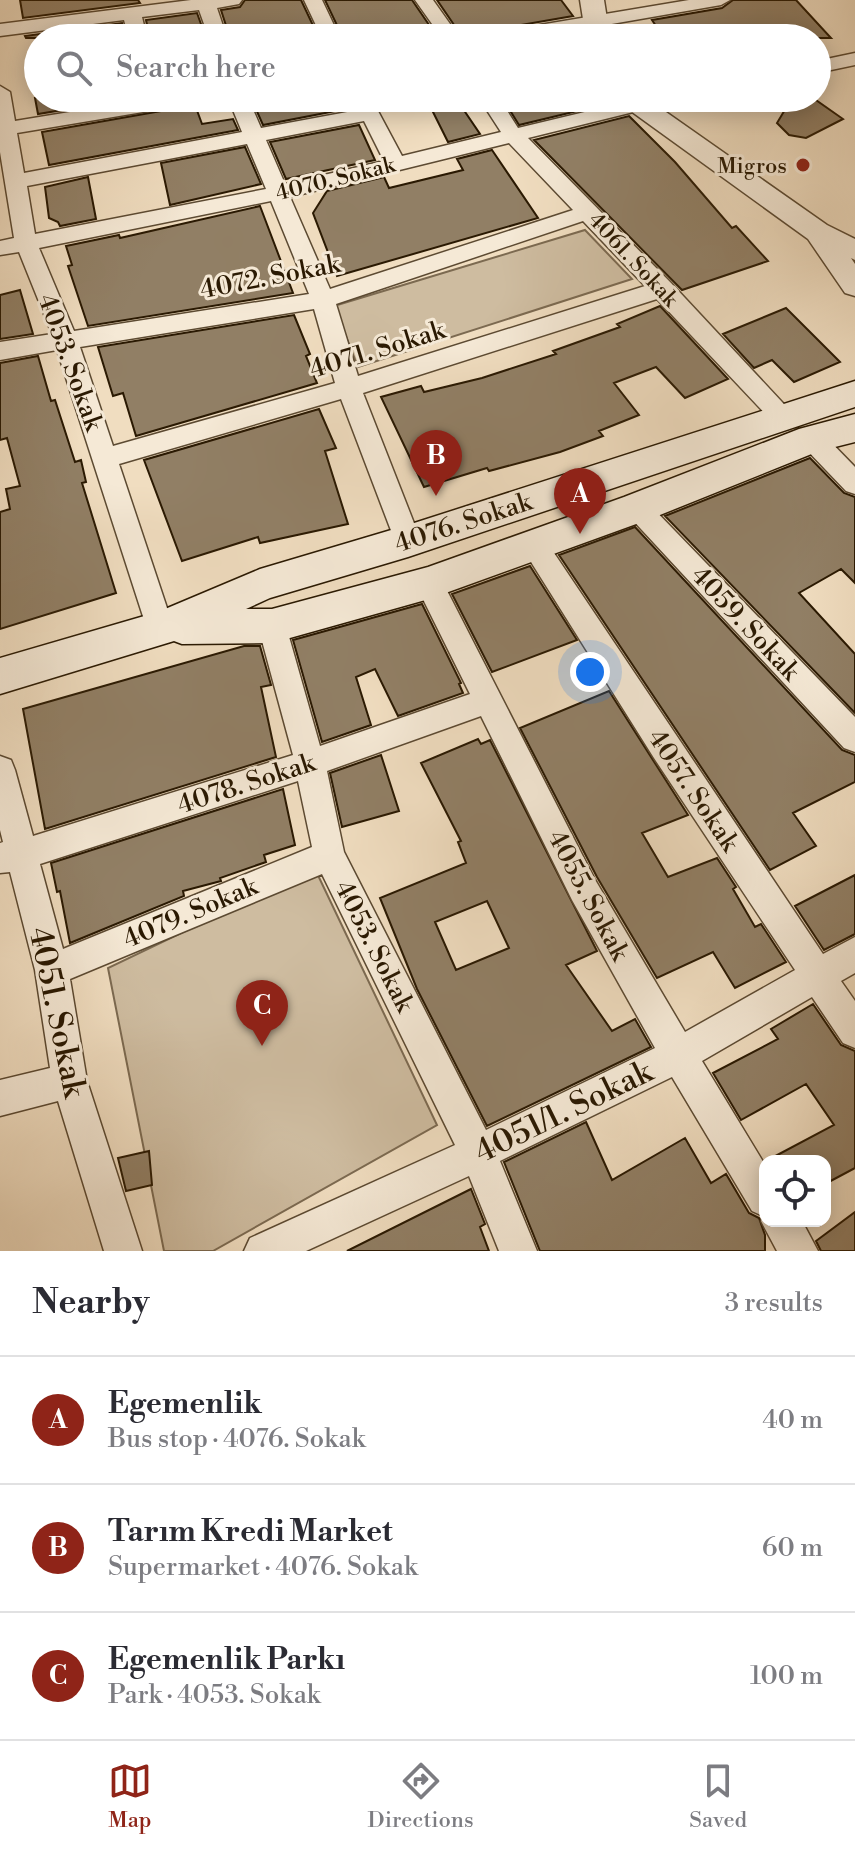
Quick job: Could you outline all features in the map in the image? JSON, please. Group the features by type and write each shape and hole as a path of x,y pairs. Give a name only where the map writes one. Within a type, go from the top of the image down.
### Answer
{"main road":[{"name":"4076. Sokak","path":"163,628 272,626 429,583 637,508 798,428 855,394"},
{"name":"4076. Sokak","path":"0,676 163,628 260,585 408,541 798,428 855,428"}],"street":[{"path":"27,24 99,8 131,11 233,0"},
{"path":"313,0 324,24"},
{"path":"424,0 441,24"},
{"path":"571,24 721,0"},
{"path":"206,2 213,24"},
{"path":"131,11 134,24"},
{"path":"0,30 24,25"},
{"path":"831,64 855,59"},
{"name":"4053. Sokak","path":"0,92 26,243 65,338 163,628"},
{"path":"6,129 96,112"},
{"path":"244,112 323,300 349,388 408,541"},
{"path":"15,181 255,138 345,112"},
{"path":"369,112 396,164"},
{"name":"4061. Sokak","path":"498,112 512,134 855,484"},
{"name":"4070. Sokak","path":"0,248 278,193 594,112"},
{"path":"650,112 817,232 855,250"},
{"name":"4072. Sokak","path":"0,351 65,338 323,300 589,212"},
{"path":"817,232 855,286"},
{"name":"4071. Sokak","path":"106,458 349,388 663,289"},
{"name":"4059. Sokak","path":"637,508 855,738"},
{"name":"4057. Sokak","path":"535,546 855,1031"},
{"name":"4055. Sokak","path":"429,583 583,889 759,1188"},
{"name":"4053. Sokak","path":"272,626 310,763 329,855 478,1153 518,1251"},
{"name":"4078. Sokak","path":"12,856 310,763 489,700"},
{"name":"4051. Sokak","path":"0,770 12,856 52,970 69,1081 123,1251"},
{"name":"4079. Sokak","path":"52,970 329,855"},
{"name":"4051/1. Sokak","path":"263,1251 478,1153 679,1055 855,954"},
{"path":"0,1098 69,1081"},
{"path":"784,1227 799,1251"}],"shaded area":[{"path":"585,230 632,279 358,367 334,306"},
{"path":"315,869 437,1125 213,1251 164,1251 108,968"}],"building":[{"path":"20,0 138,0 140,3 23,18"},
{"path":"245,0 301,0 312,24 226,24 221,10 240,7"},
{"path":"325,0 412,0 428,24 336,24"},
{"path":"437,0 561,0 573,16 527,24 453,24"},
{"path":"733,0 796,0 818,24 655,24 652,20 722,8"},
{"path":"197,13 201,24 147,24 146,20"},
{"path":"831,111 843,119 806,138 789,135 777,123 784,112"},
{"path":"155,112 198,112 202,124 233,119 238,130 49,165 42,132"},
{"path":"257,112 330,112 263,125"},
{"path":"433,112 465,112 480,134 448,142"},
{"path":"511,112 573,112 519,125"},
{"path":"629,116 675,162 732,228 736,226 768,261 682,290 534,140"},
{"path":"359,125 375,160 286,179 270,142"},
{"path":"245,147 261,184 170,205 161,163"},
{"path":"492,150 538,218 337,276 313,213 327,191 384,177 389,188 463,170 457,159"},
{"path":"88,177 96,219 60,226 49,218 45,187"},
{"path":"260,206 293,293 88,326 68,266 72,265 66,246 119,235 120,238"},
{"path":"20,290 33,334 0,339 0,295"},
{"path":"660,306 728,379 685,398 656,367 614,383 639,415 599,431 603,436 560,452 489,471 487,468 424,487 381,397 421,386 424,392 482,378 556,354 553,351 620,327 617,324"},
{"path":"786,308 840,362 794,382 772,360 754,368 723,334"},
{"path":"294,315 310,354 306,356 317,383 136,436 123,393 113,396 98,347"},
{"path":"38,356 51,401 55,400 75,462 81,460 86,482 82,483 116,593 0,629 0,512 10,509 6,489 20,486 7,438 0,440 0,363"},
{"path":"319,409 336,448 325,451 348,524 260,543 258,537 182,561 144,460"},
{"path":"810,458 844,493 855,497 855,583 841,569 799,593 855,654 855,713 665,516"},
{"path":"635,527 842,750 855,755 855,782 793,813 816,846 770,870 559,555"},
{"path":"530,566 577,640 492,672 452,594"},
{"path":"422,604 463,693 398,716 375,669 356,677 371,725 322,742 293,640"},
{"path":"244,646 260,646 271,685 261,687 276,757 45,829 23,709"},
{"path":"609,691 688,815 642,833 668,877 717,858 736,887 733,889 755,927 761,924 786,962 735,988 713,952 657,978 597,877 520,728"},
{"path":"478,739 481,744 490,740 597,951 566,965 612,1031 635,1019 651,1047 487,1126 417,989 380,898 466,863 458,842 461,841 421,763","holes":["487,901 509,948 456,970 435,922"]},
{"path":"381,755 399,811 342,827 330,773"},
{"path":"283,789 295,845 264,855 266,862 220,878 221,881 183,891 184,896 70,943 51,863"},
{"path":"855,875 855,934 824,950 795,906"},
{"path":"813,1004 841,1045 855,1051 855,1168 831,1181 831,1155 777,1155 834,1125 806,1084 741,1120 713,1073 778,1039 771,1029"},
{"path":"586,1122 612,1180 685,1138 711,1183 726,1174 749,1213 759,1218 759,1227 762,1227 765,1235 765,1251 540,1251 504,1162"},
{"path":"149,1151 152,1185 126,1191 118,1158"},
{"path":"471,1189 485,1224 480,1227 489,1251 347,1251"},
{"path":"855,1212 855,1251 821,1251 816,1241"}],"place":[{"name":"Migros","path":"803,165"},
{"name":"Tarım Kredi Market","path":"436,496"},
{"name":"Egemenlik","path":"580,534"},
{"name":"Egemenlik Parkı","path":"262,1046"}]}
